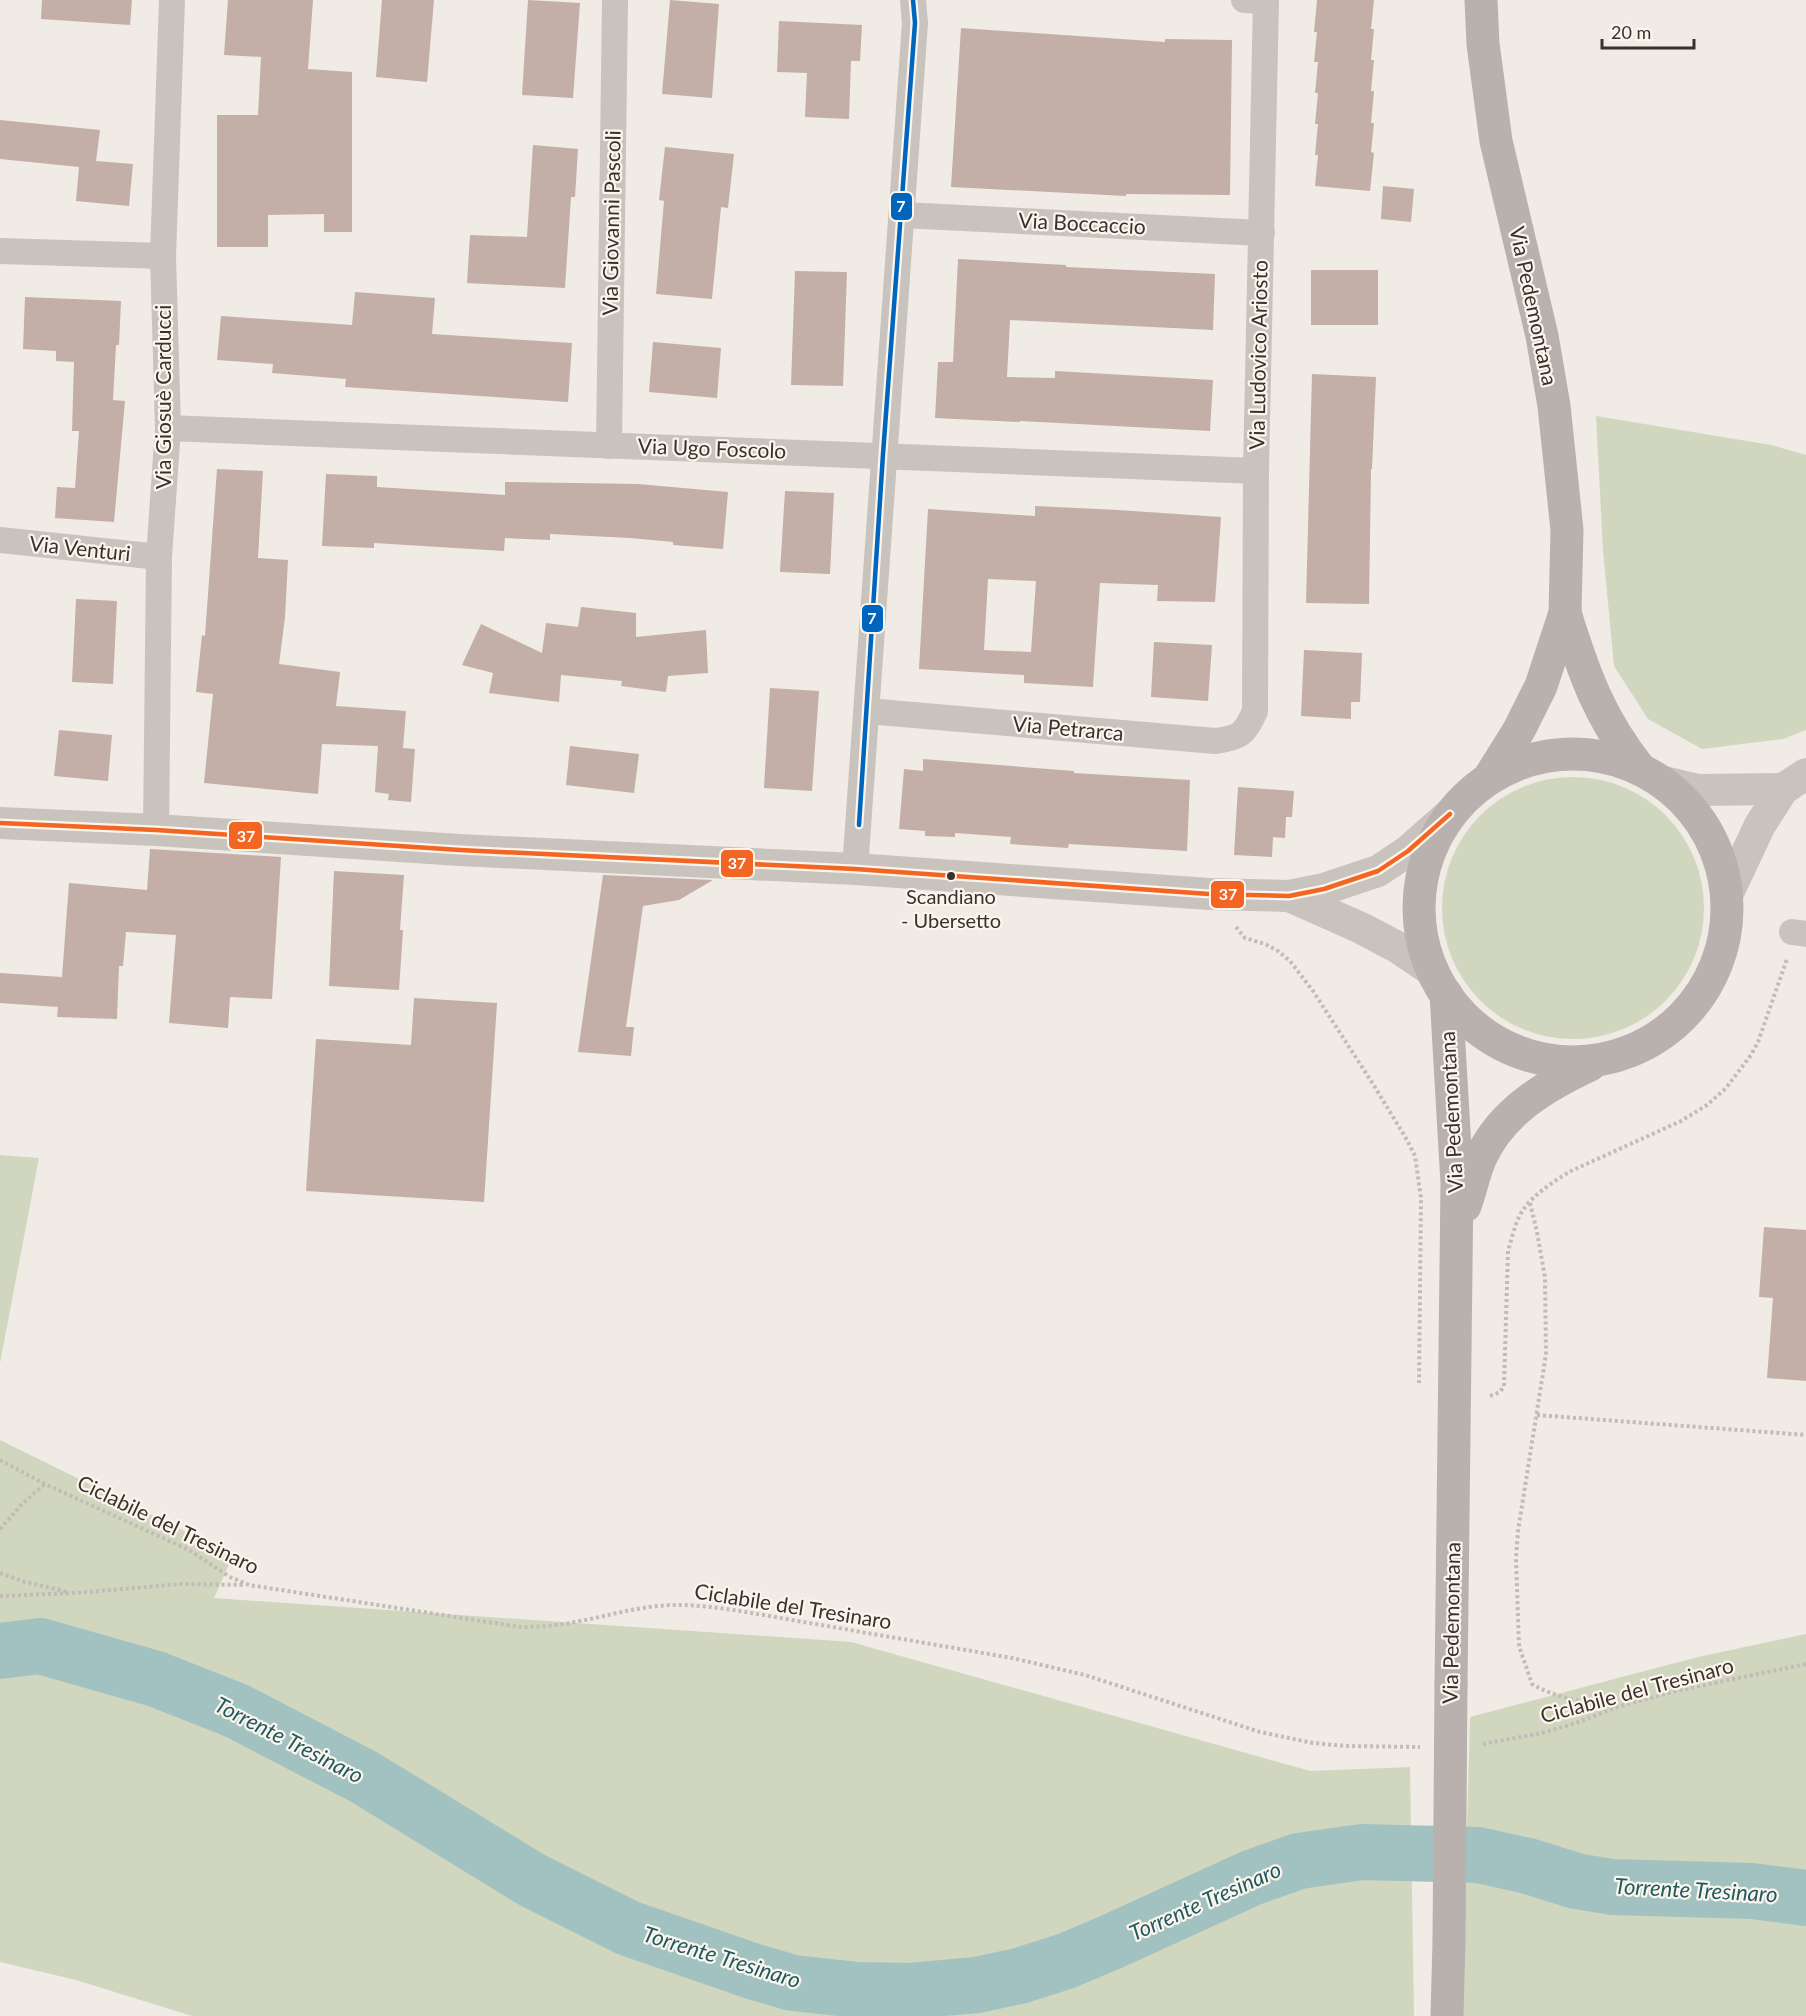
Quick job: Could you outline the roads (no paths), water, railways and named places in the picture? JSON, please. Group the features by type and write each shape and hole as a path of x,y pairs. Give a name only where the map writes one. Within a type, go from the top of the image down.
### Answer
{"main road":[{"name":"Via Pedemontana","path":"1481,0 1484,55 1496,141 1542,336 1554,406 1567,530 1564,613 1541,686 1519,730 1489,778"},
{"name":"Via Pedemontana","path":"1438,982 1454,1008 1488,1037 1529,1057 1552,1062 1575,1063 1621,1056 1643,1047 1663,1034 1696,1002 1709,983 1718,962 1724,940 1727,895 1716,850 1693,811 1677,795 1650,775 1623,747 1593,694 1564,613"},
{"name":"Via Pedemontana","path":"1447,2016 1457,1230 1455,1133 1438,982 1419,926 1418,904 1421,880 1427,857 1450,814 1466,797 1504,769 1550,755 1574,754 1619,761 1650,775"},
{"name":"Via Pedemontana","path":"1457,1230 1481,1156 1500,1125 1530,1098 1560,1079 1599,1061"}],"street":[{"name":"Via Giosuè Carducci","path":"156,830 159,557 168,428 163,256 172,0"},
{"name":"Via Giovanni Pascoli","path":"609,446 615,0"},
{"path":"855,869 915,23 913,0"},
{"name":"Via Ludovico Ariosto","path":"1255,711 1256,471 1262,233 1258,0"},
{"name":"Via Boccaccio","path":"902,215 1262,233"},
{"path":"0,251 163,256"},
{"name":"Via Ugo Foscolo","path":"168,428 609,446 883,454 1256,471"},
{"name":"Via Venturi","path":"0,540 159,557"},
{"name":"Via Petrarca","path":"867,711 1215,741 1231,739 1244,733 1255,711"},
{"path":"1650,775 1698,789 1795,781"},
{"path":"1727,895 1760,825 1795,781"},
{"path":"0,823 156,830 460,850 855,869 1209,894 1289,896 1324,889 1378,871 1408,851 1450,814"},
{"path":"1289,896 1361,928 1397,947 1438,982"}],"waterway":[{"name":"Torrente Tresinaro","path":"0,1651 40,1646 156,1679 237,1711 364,1777 532,1880 628,1928 793,1983 858,1990 910,1991 977,1985 1019,1976 1066,1961 1111,1942 1251,1878 1299,1861 1362,1852 1478,1855 1528,1866 1576,1881 1612,1887 1752,1891 1806,1898"}],"place":[{"name":"Scandiano - Ubersetto","path":"951,876"}]}
